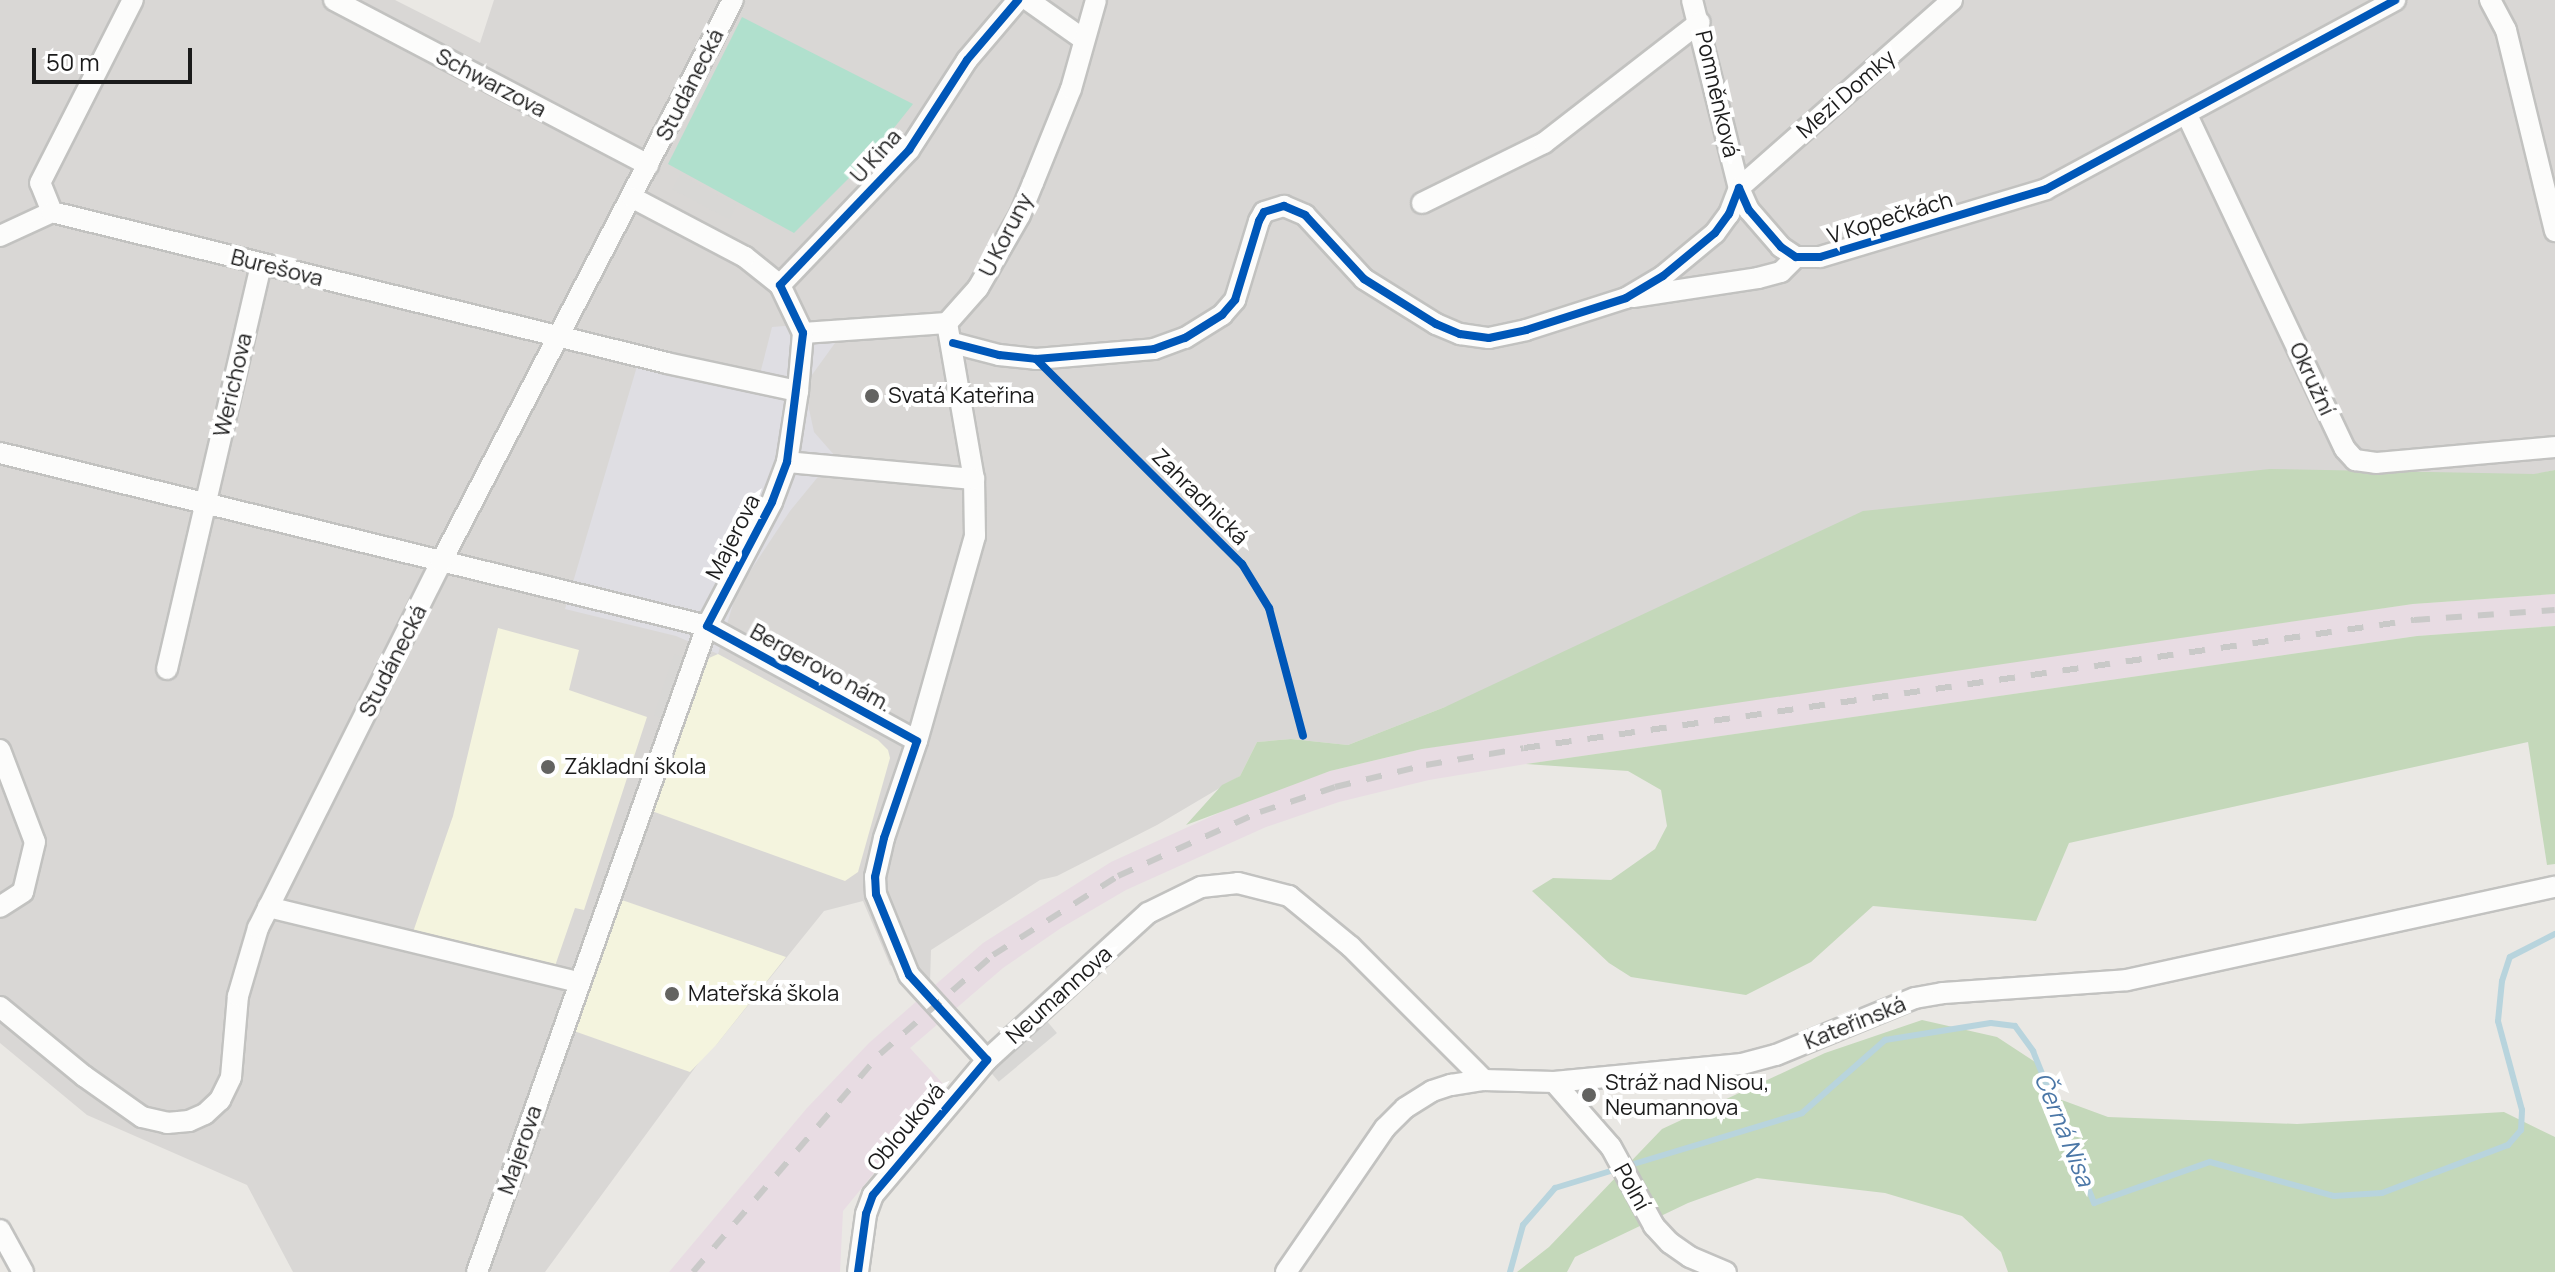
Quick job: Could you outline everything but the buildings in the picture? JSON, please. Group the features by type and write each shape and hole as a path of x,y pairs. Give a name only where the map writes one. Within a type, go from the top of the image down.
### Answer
{"street":[{"path":"0,236 52,212 40,183 133,0"},
{"name":"Schwarzova","path":"334,0 648,165"},
{"name":"Studánecká","path":"0,1007 84,1076 142,1117 167,1123 197,1118 220,1100 231,1077 242,973 268,907 441,562 558,335 633,198 733,0"},
{"name":"U Kina","path":"780,285 909,150 967,60 1018,0"},
{"path":"1028,0 1083,39"},
{"name":"U Koruny","path":"950,333 1020,215 1071,89 1096,0"},
{"name":"Mezi Domky","path":"1739,188 1952,0"},
{"name":"V Kopečkách","path":"950,333 999,355 1036,359 1139,351 1185,338 1222,315 1235,300 1259,221 1264,212 1284,206 1305,215 1364,279 1436,324 1460,334 1489,338 1566,319 1626,298 1758,278 1781,272 1796,257 1820,257 2046,189 2395,0"},
{"path":"2490,0 2506,30 2555,231"},
{"name":"Pomněnková","path":"1694,1 1739,188"},
{"path":"1422,203 1544,143 1700,22"},
{"name":"Okružní","path":"2187,115 2345,449 2355,460 2376,463 2555,447"},
{"path":"1739,188 1749,210 1763,229 1796,257"},
{"name":"V Kopečkách","path":"1626,298 1686,261 1715,233 1729,214 1739,188"},
{"path":"633,198 745,257 780,285 803,333 950,333"},
{"name":"Burešova","path":"52,212 558,335"},
{"name":"Werichova","path":"167,669 261,265"},
{"name":"Majerova","path":"477,1272 707,626 772,502 787,462 803,333"},
{"name":"Neumannova","path":"950,333 974,479 975,536 875,877 876,894 909,975 987,1060 1148,913 1201,887 1238,883 1289,896 1351,947 1484,1080"},
{"path":"558,335 667,363 798,391"},
{"path":"0,453 441,562"},
{"path":"787,462 974,479"},
{"name":"Bergerovo nám.","path":"441,562 707,626 917,741"},
{"path":"0,750 35,842 23,892 0,907"},
{"name":"Kateřinská","path":"1286,1272 1385,1128 1405,1108 1432,1091 1484,1080 1554,1082 1742,1064 1776,1055 1915,998 1943,993 2127,980 2555,887"},
{"path":"268,907 579,982"},
{"name":"Oblouková","path":"858,1272 863,1229 873,1195 987,1060"},
{"name":"Polní","path":"1554,1082 1611,1147 1654,1226 1670,1243 1690,1257 1726,1272"},
{"path":"0,1230 23,1272"}],"shaded area":[{"path":"0,0 395,0 480,43 494,0 2555,0 2555,470 1445,707 1348,745 1291,739 1257,742 1240,776 1157,825 1057,876 1040,880 931,950 930,983 890,965 863,901 824,911 717,1044 708,1050 545,1272 293,1272 247,1185 87,1115 0,1043"},
{"path":"680,175 737,205 729,219 672,189"},
{"path":"822,323 835,343 804,386 814,432 835,456 790,511 737,591 718,654 676,636 565,609 643,346 760,374 772,327"},
{"path":"2270,469 2534,474 2555,470 2555,594 2413,604 1422,749 1330,771 1186,825 1222,785 1240,776 1257,742 1291,739 1348,745 1445,707 1863,511"},
{"path":"2555,594 2555,626 2417,636 1526,764 1429,780 1339,802 1266,827 1126,890 1061,928 1003,968 910,1048 945,1086 843,1211 840,1272 669,1272 807,1108 869,1043 983,943 1111,862 1254,797 1330,771 1422,749 1521,732 2413,604"},
{"path":"2555,626 2555,864 2547,865 2528,742 2069,843 2036,921 1873,906 1811,962 1746,995 1631,977 1609,963 1532,891 1553,878 1611,880 1655,849 1667,826 1661,790 1628,771 1526,764 2417,636"},
{"name":"Základní škola","path":"498,628 579,650 569,690 647,717 584,910 575,908 555,966 412,935 453,816"},
{"path":"674,654 686,658 666,720 654,716"},
{"name":"Základní škola","path":"718,654 878,740 888,750 890,758 858,872 845,881 649,810 709,658"},
{"name":"Mateřská škola","path":"619,899 786,957 717,1044 690,1072 574,1031"},
{"path":"1046,1020 1057,1033 999,1082 988,1069"},
{"path":"1922,1020 1997,1037 2038,1064 2051,1096 2108,1117 2297,1124 2504,1112 2555,1137 2555,1272 2008,1272 2001,1252 1962,1216 1885,1193 1757,1178 1688,1203 1575,1257 1567,1272 1517,1272 1549,1247 1662,1129 1825,1053"}],"green space":[{"path":"742,17 913,104 874,153 794,233 668,164"}],"waterway":[{"name":"Černá Nisa","path":"1627,1166 1802,1113 1885,1040 1991,1023 2015,1026 2033,1051 2094,1203 2210,1162 2334,1196 2382,1193 2508,1145 2521,1130 2522,1110 2498,1021 2502,981 2510,957 2555,934"},
{"name":"Černá Nisa","path":"1510,1272 1523,1225 1555,1188 1617,1169"}],"railway":[{"path":"693,1272 880,1054 993,955 1118,876 1260,812 1335,787 1426,765 1524,748 2414,620 2555,610"}],"cycle path":[{"path":"858,1272 866,1214 873,1195 987,1060 909,975 876,894 875,877 884,838 917,741 707,626 772,502 787,462 803,333 780,285 909,150 967,60 1018,0"},
{"path":"953,343 999,355 1036,359 1154,349 1185,338 1222,315 1235,300 1259,221 1264,212 1284,206 1305,215 1364,279 1436,324 1460,334 1489,338 1526,330 1626,298 1663,276 1715,233 1729,214 1739,188 1749,210 1781,247 1796,257 1820,257 2046,189 2395,0"},
{"name":"Zahradnická","path":"1036,359 1242,564 1269,608 1303,736"}],"place":[{"name":"Svatá Kateřina","path":"872,396"},
{"name":"Základní škola","path":"548,767"},
{"name":"Mateřská škola","path":"672,994"},
{"name":"Stráž nad Nisou, Neumannova","path":"1589,1095"}]}
